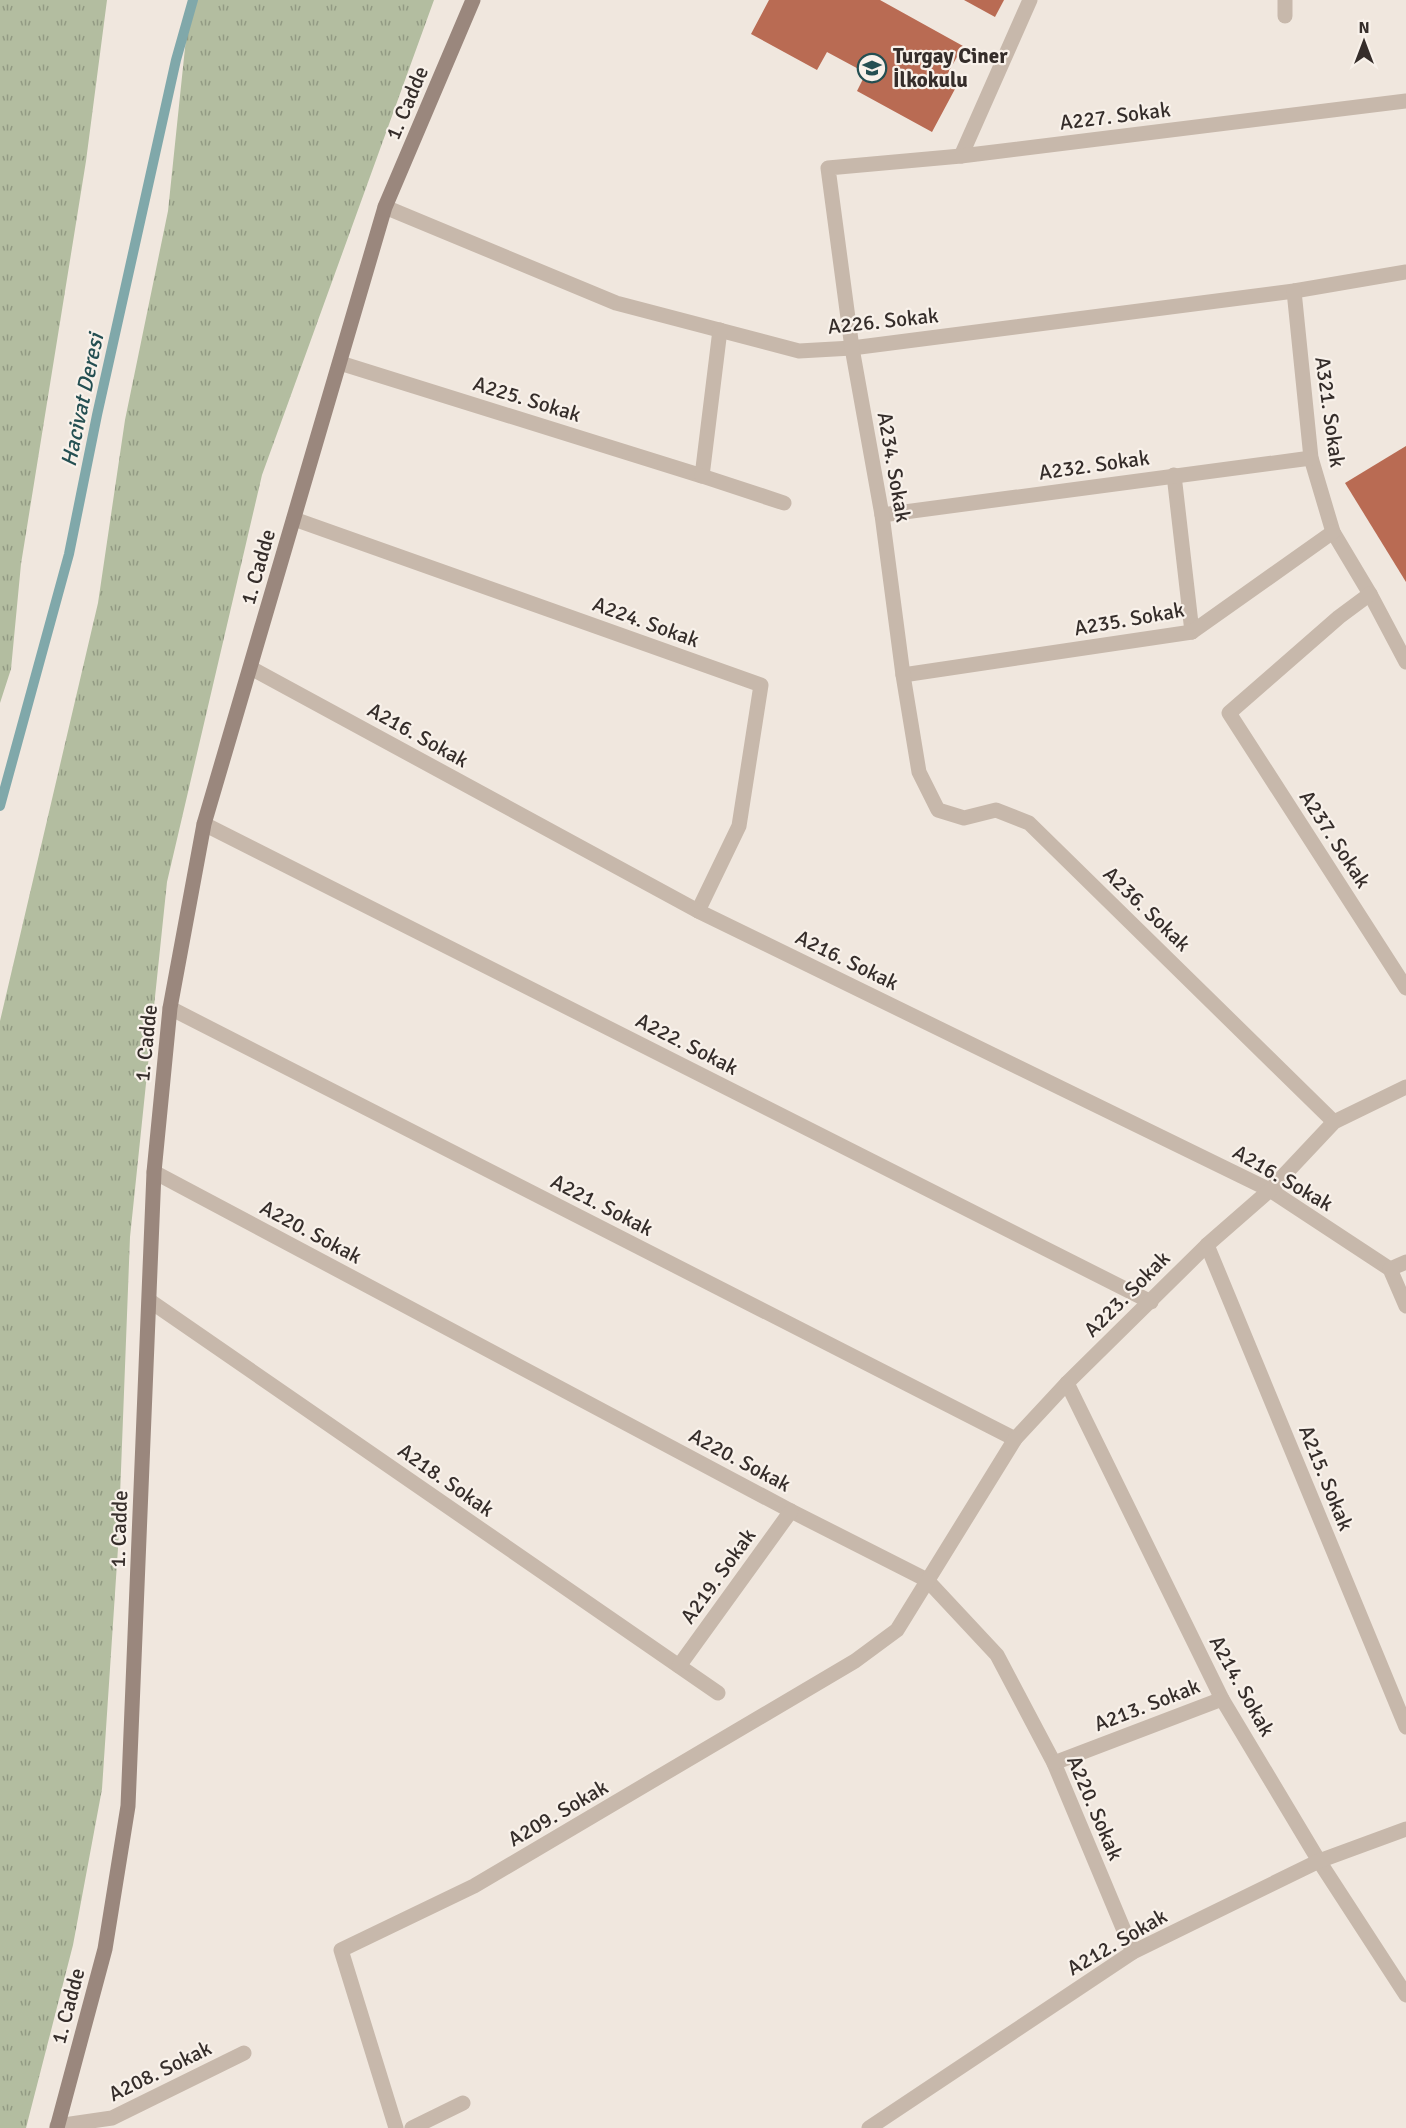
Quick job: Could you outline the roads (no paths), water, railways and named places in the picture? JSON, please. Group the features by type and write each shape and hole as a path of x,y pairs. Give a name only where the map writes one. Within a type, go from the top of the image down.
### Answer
{"main road":[{"name":"1. Cadde","path":"57,2127 105,1949 128,1806 154,1172 170,1008 204,824 385,207 473,0"}],"street":[{"path":"961,156 1030,0"},
{"path":"1285,0 1286,16"},
{"name":"A227. Sokak","path":"828,168 961,156 1406,101"},
{"name":"A234. Sokak","path":"828,168 852,348 882,515 903,675 919,772"},
{"name":"A226. Sokak","path":"385,207 616,303 799,351 852,348 1294,291 1406,272"},
{"name":"A321. Sokak","path":"1294,291 1311,458 1333,532 1370,594 1406,662"},
{"path":"702,476 720,330"},
{"name":"A225. Sokak","path":"340,363 784,502"},
{"name":"A232. Sokak","path":"882,515 1311,458"},
{"path":"1174,475 1192,632"},
{"name":"A224. Sokak","path":"294,519 761,685 739,826 698,911"},
{"name":"A235. Sokak","path":"903,675 1192,632 1333,532"},
{"name":"A237. Sokak","path":"1370,594 1339,617 1229,713 1406,988"},
{"name":"A216. Sokak","path":"251,668 698,911 1270,1190 1390,1269"},
{"name":"A236. Sokak","path":"919,772 938,810 964,818 996,810 1029,823 1334,1122"},
{"name":"A222. Sokak","path":"204,824 1150,1302"},
{"name":"A221. Sokak","path":"170,1008 1015,1439"},
{"name":"A223. Sokak","path":"927,1580 1015,1439 1067,1383 1207,1245 1270,1190 1334,1122 1406,1086"},
{"name":"A220. Sokak","path":"154,1172 791,1511 927,1580 998,1655 1054,1763 1133,1952"},
{"name":"A215. Sokak","path":"1207,1245 1406,1726"},
{"path":"1406,1262 1390,1269 1406,1306"},
{"name":"A218. Sokak","path":"150,1301 718,1693"},
{"name":"A214. Sokak","path":"1067,1383 1222,1699 1319,1861 1406,1995"},
{"name":"A219. Sokak","path":"679,1666 791,1511"},
{"name":"A209. Sokak","path":"396,2128 341,1950 474,1886 855,1661 897,1630 927,1580"},
{"name":"A213. Sokak","path":"1054,1763 1222,1699"},
{"name":"A212. Sokak","path":"869,2128 1133,1952 1319,1861 1406,1829"},
{"name":"A208. Sokak","path":"57,2127 112,2118 244,2053"},
{"path":"412,2128 463,2103"}],"waterway":[{"name":"Hacivat Deresi","path":"0,806 69,554 97,415 176,60 193,0"}],"place":[{"name":"Turgay Ciner İlkokulu","path":"872,68"}]}
